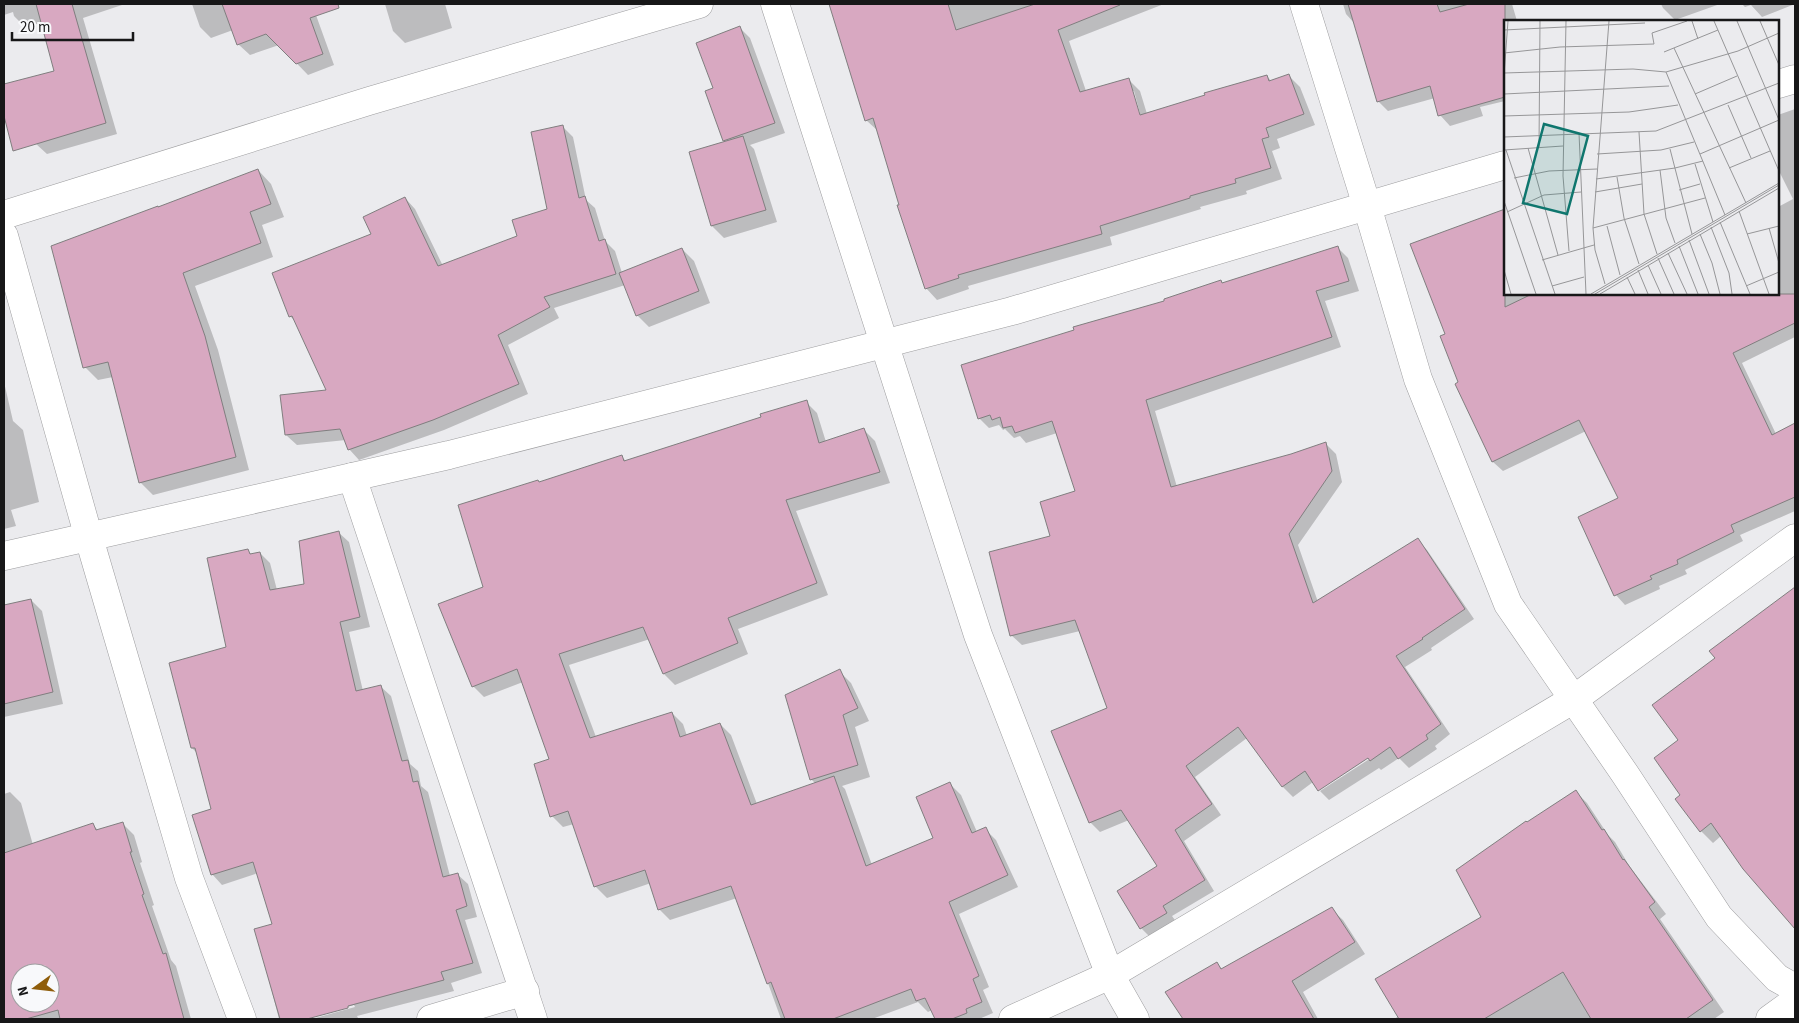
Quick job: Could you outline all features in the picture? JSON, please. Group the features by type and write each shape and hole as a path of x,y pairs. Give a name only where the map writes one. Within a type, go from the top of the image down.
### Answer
{"street":[{"path":"4,215 369,101 699,4"},
{"path":"774,4 978,635 1110,975 1135,1019"},
{"path":"1304,4 1367,206 1418,379 1508,604 1574,699 1719,917 1777,978 1795,988"},
{"path":"1779,84 1795,79"},
{"path":"4,556 449,455 1012,310 1504,165"},
{"path":"4,236 89,538 190,878 242,1019"},
{"path":"352,477 533,1019"},
{"path":"1013,1019 1110,975 1574,699 1795,538"},
{"path":"431,1019 525,991"},
{"path":"1770,1019 1795,1001"}],"building":[{"path":"36,4 72,4 106,123 13,151 4,116 4,84 54,71"},
{"path":"222,4 338,4 339,8 310,18 323,54 296,64 266,34 237,45"},
{"path":"829,4 948,4 956,30 1035,4 1119,4 1058,30 1080,92 1129,78 1140,115 1205,95 1204,93 1267,75 1269,81 1289,74 1304,114 1266,128 1269,137 1262,139 1271,168 1235,179 1236,183 1100,226 1102,234 958,275 959,278 925,289 897,205 899,205 873,118 865,121"},
{"path":"1348,4 1437,4 1440,12 1469,4 1505,4 1504,97 1438,116 1430,86 1377,102"},
{"path":"740,26 775,123 723,141 705,91 713,88 696,43"},
{"path":"563,125 579,198 585,196 599,241 605,239 616,274 544,297 550,307 498,335 519,384 433,420 348,450 340,429 285,435 280,395 326,390 292,316 289,317 272,273 371,234 363,217 405,197 438,266 517,236 512,220 547,209 531,132"},
{"path":"743,136 766,210 711,226 689,152"},
{"path":"258,169 271,204 250,212 261,243 183,273 205,336 236,457 139,483 108,362 83,368 51,246"},
{"path":"1504,209 1505,307 1530,295 1795,294 1795,323 1733,353 1772,435 1795,423 1795,497 1731,525 1734,532 1677,560 1678,564 1650,576 1652,579 1614,596 1578,517 1618,498 1579,420 1492,462 1455,384 1458,382 1440,336 1445,334 1410,244"},
{"path":"1338,246 1349,281 1316,291 1332,337 1146,400 1171,487 1291,454 1326,442 1332,471 1289,534 1313,603 1418,538 1465,609 1396,656 1441,724 1426,735 1428,739 1398,759 1390,747 1370,761 1368,758 1318,791 1305,771 1282,787 1238,727 1186,766 1212,804 1175,830 1205,880 1163,906 1167,913 1140,929 1117,891 1157,866 1121,810 1089,823 1051,731 1107,708 1075,620 1010,636 989,552 1050,536 1040,502 1075,491 1052,421 1015,433 1012,426 1003,428 1000,417 992,420 990,415 978,419 961,365 1074,330 1073,327 1164,301 1164,299 1221,280 1222,283"},
{"path":"682,248 699,291 636,316 619,273"},
{"path":"807,400 819,443 864,428 880,472 786,500 817,583 728,618 738,643 663,674 643,627 559,654 590,738 672,712 680,737 720,723 751,805 834,776 866,866 933,838 916,797 950,782 972,833 986,827 1008,875 949,902 979,976 973,979 982,1002 966,1009 967,1013 952,1019 935,1019 925,998 916,1001 911,989 833,1019 785,1019 771,982 767,984 731,886 658,910 645,870 594,887 568,811 550,817 534,764 549,759 517,669 472,687 438,604 483,587 458,505 538,480 539,482 622,455 624,461 761,417 760,414"},
{"path":"339,531 360,617 340,622 356,691 381,685 402,761 408,760 413,782 418,781 443,877 458,873 467,906 456,910 473,963 441,972 444,980 348,1006 348,1008 307,1019 280,1019 254,929 272,924 253,862 211,875 192,815 211,809 195,748 191,748 169,663 226,647 207,558 248,549 250,554 260,552 270,590 304,584 299,541"},
{"path":"1795,587 1795,929 1743,869 1711,823 1700,832 1675,799 1680,795 1654,758 1678,740 1652,705 1715,658 1709,651"},
{"path":"31,599 53,692 4,704 4,605"},
{"path":"840,669 858,708 843,715 858,765 810,780 785,695"},
{"path":"1576,790 1602,830 1604,829 1623,860 1655,902 1649,907 1713,1000 1686,1019 1591,1019 1563,972 1484,1019 1399,1019 1375,979 1481,917 1456,870 1526,821"},
{"path":"123,822 132,852 130,852 144,894 142,895 163,954 166,953 184,1019 60,1019 60,963 10,963 10,1013 47,1013 26,1019 4,1019 4,853 93,823 96,830"},
{"path":"1332,907 1355,942 1292,981 1314,1019 1183,1019 1165,992 1217,962 1221,969"}]}
